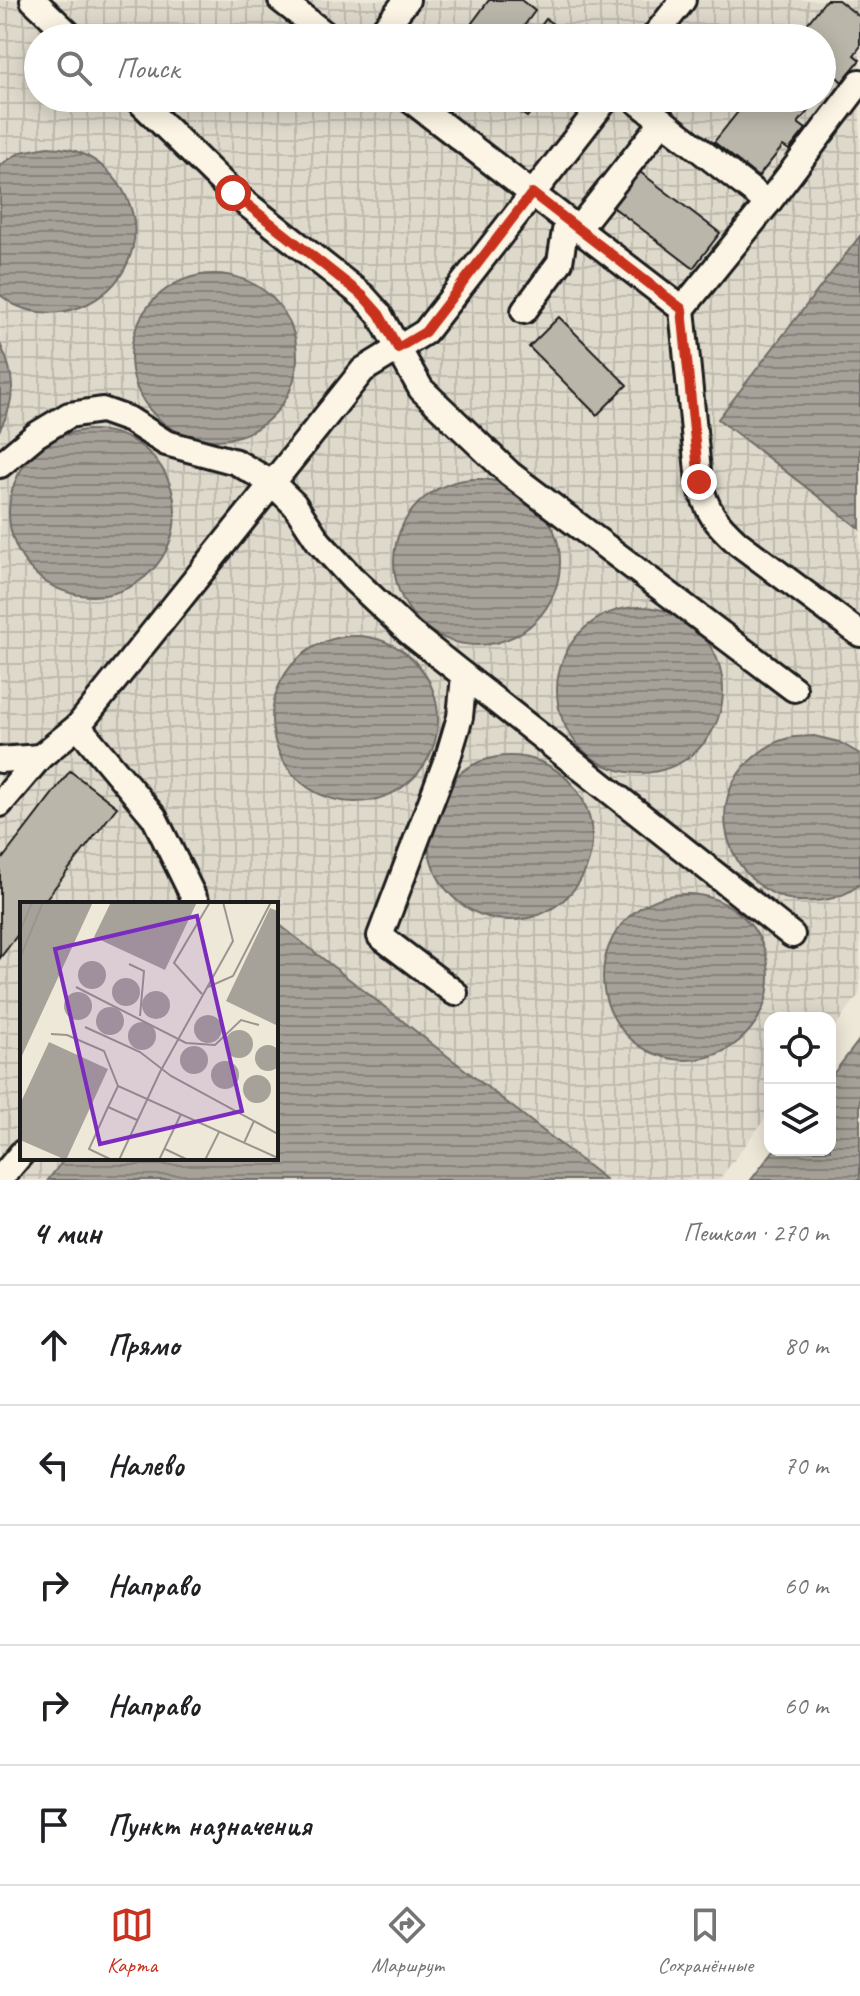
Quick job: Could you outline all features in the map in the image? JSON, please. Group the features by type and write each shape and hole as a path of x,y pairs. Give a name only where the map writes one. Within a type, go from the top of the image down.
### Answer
{"lane":[{"path":"33,0 58,24"},
{"path":"281,0 312,24"},
{"path":"388,24 407,0"},
{"path":"664,24 683,0"},
{"path":"860,82 682,309 699,482 705,504 719,526 738,543 860,634"},
{"path":"150,112 233,193 363,296 379,314 421,389 510,474 794,689"},
{"path":"426,112 682,309"},
{"path":"0,804 40,757 78,726 363,370 425,332 596,112"},
{"path":"651,112 768,203"},
{"path":"524,311 560,262 565,231 574,226 663,121"},
{"path":"0,465 36,435 69,415 102,410 130,420 166,443 236,462 272,483 294,504 319,542 352,578 409,632 792,935"},
{"path":"455,993 380,936 449,754 460,717 464,676"},
{"path":"78,726 154,817 196,902"},
{"path":"0,760 40,757"},
{"path":"0,1179 20,1155"}],"shaded area":[{"path":"0,0 860,0 860,993 836,1025 836,1012 764,1012 764,1120 719,1180 0,1180"},
{"path":"48,147 78,152 107,170 126,196 134,228 128,262 109,289 81,307 48,313 15,305 0,295 0,165 21,152"},
{"path":"860,236 860,529 718,419"},
{"path":"214,274 246,281 272,299 290,325 297,357 290,389 272,415 246,433 214,440 182,433 156,415 138,389 131,357 138,325 156,299 182,281"},
{"path":"0,344 9,366 12,386 9,407 0,429"},
{"path":"92,430 124,437 150,455 168,481 175,513 168,545 150,571 124,589 92,596 60,589 34,571 16,545 9,513 16,481 34,455 60,437"},
{"path":"477,479 509,486 535,504 553,530 560,562 553,594 535,620 509,638 477,645 445,638 419,620 401,594 394,562 401,530 419,504 445,486"},
{"path":"640,607 672,614 698,632 716,658 723,690 716,722 698,748 672,766 640,773 608,766 582,748 564,722 557,690 564,658 582,632 608,614"},
{"path":"355,636 387,643 413,661 431,687 438,719 431,751 413,777 387,795 355,802 323,795 297,777 279,751 272,719 279,687 297,661 323,643"},
{"path":"814,736 839,742 860,754 860,884 844,894 827,899 788,899 765,889 746,873 733,852 726,828 726,804 735,780 760,752 784,739"},
{"path":"510,756 542,762 568,780 586,806 592,838 586,870 568,896 542,914 510,920 478,914 452,896 434,870 428,838 434,806 452,780 478,762"},
{"path":"686,894 718,901 744,919 762,945 769,977 762,1009 744,1035 718,1053 686,1060 654,1053 628,1035 610,1009 603,977 610,945 628,919 654,901"},
{"path":"278,924 606,1180 48,1180 63,1160 278,1160"},
{"path":"860,1039 860,1180 751,1180 769,1156 836,1156 836,1070"}],"building":[{"path":"489,0 521,0 535,11 525,24 471,24"},
{"path":"826,0 838,0 860,17 860,47 854,55 860,60 842,82 836,76 836,24 807,24"},
{"path":"738,112 807,112 798,123 806,129 789,150 783,146 758,177 714,142"},
{"path":"640,172 720,233 693,268 613,207"},
{"path":"559,317 627,385 597,415 529,347"},
{"path":"70,771 117,807 44,902 20,902 20,932 0,958 0,862"}],"route":[{"path":"233,193 363,296 379,314 398,348 425,332 532,193 682,309 699,482"}]}
